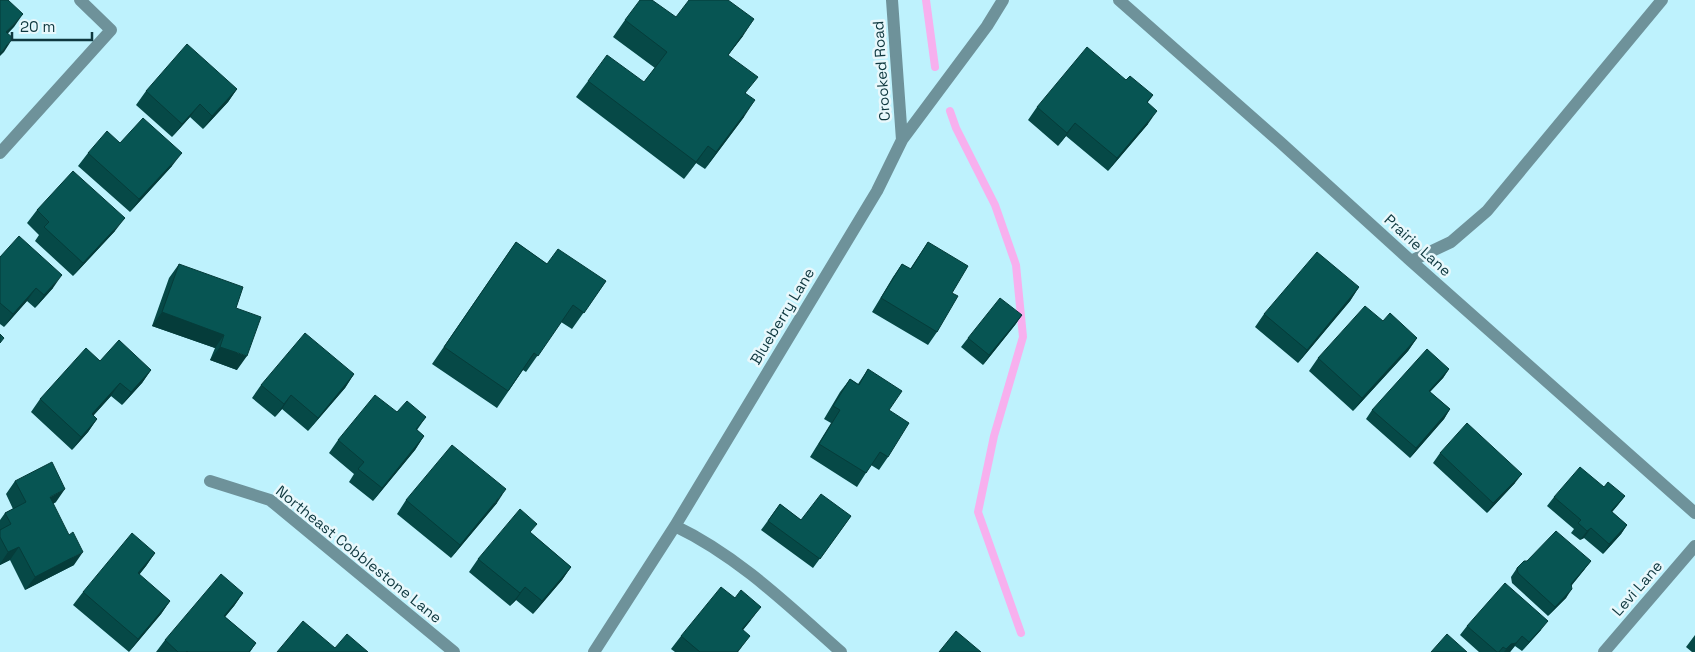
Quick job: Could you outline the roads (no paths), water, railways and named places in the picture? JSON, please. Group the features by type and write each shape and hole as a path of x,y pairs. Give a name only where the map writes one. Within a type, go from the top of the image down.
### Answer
{"street":[{"path":"0,153 112,30 80,0"},
{"name":"Crooked Road","path":"892,0 902,140"},
{"name":"Blueberry Lane","path":"594,652 675,526 876,191 902,140 977,40 1003,0"},
{"name":"Prairie Lane","path":"1119,0 1695,513"},
{"path":"1411,261 1451,242 1487,211 1662,0"},
{"name":"Northeast Cobblestone Lane","path":"210,481 270,500 454,652"},
{"path":"675,526 699,538 741,566 841,652"},
{"name":"Levi Lane","path":"1604,652 1695,546"}],"waterway":[{"path":"926,0 935,67"},
{"path":"950,111 956,128 995,205 1016,265 1023,337 994,436 978,512 1021,633"}]}
